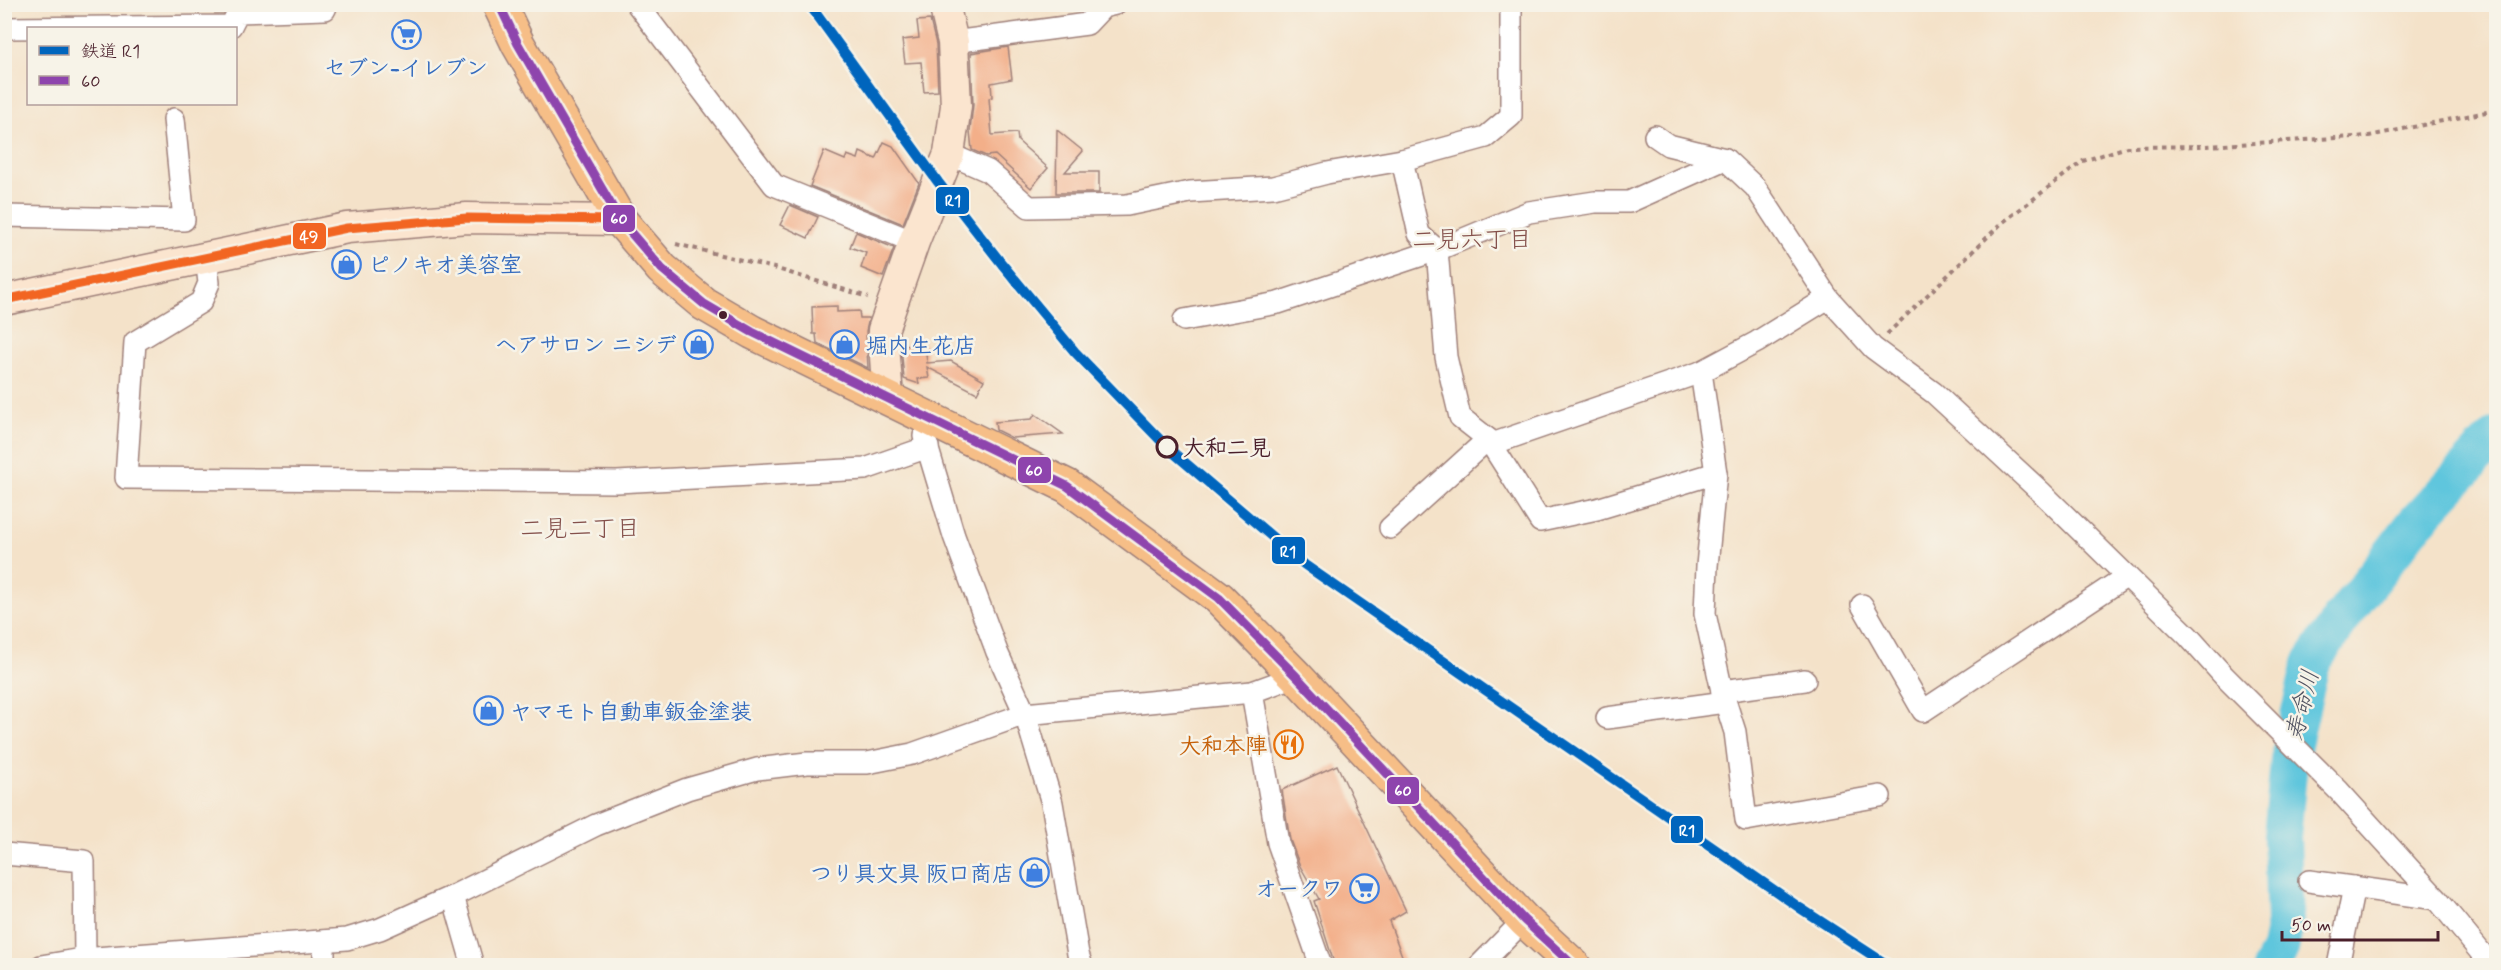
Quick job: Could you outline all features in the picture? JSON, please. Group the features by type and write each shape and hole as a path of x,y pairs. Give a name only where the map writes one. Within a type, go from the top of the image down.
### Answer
{"highway":[{"path":"499,4 518,44 629,231 662,269 704,304 752,332 1067,486 1219,598 1296,676 1524,920 1574,966"}],"street":[{"path":"118,27 231,26 238,12 325,9 327,4"},
{"path":"638,4 774,185 914,242"},
{"path":"944,4 953,42 956,106 949,154 914,242 883,330 902,405 928,447 954,536 997,652 1025,714 1052,803 1070,912 1082,966"},
{"path":"953,42 1087,24 1103,7 1115,4"},
{"path":"949,154 988,171 1029,207 1126,205 1190,192 1273,187 1327,173 1402,160 1486,137 1511,116 1511,4"},
{"path":"4,28 27,28"},
{"path":"4,216 184,220 174,119"},
{"path":"1655,136 1668,146 1725,159 1755,187 1828,298 1873,348 1934,393 2127,576 2339,791 2438,899 2492,966"},
{"path":"1184,320 1278,303 1437,250 1529,212 1595,202 1629,202 1725,159"},
{"path":"1402,160 1419,234 1437,250 1446,357 1460,417 1490,442 1540,521 1597,509 1716,472"},
{"path":"4,300 347,228 467,218 629,231"},
{"path":"206,257 209,283 201,302 135,342 126,478 618,482 865,469 928,447"},
{"path":"1390,528 1490,442 1701,372 1757,342 1828,298"},
{"path":"1701,372 1716,472 1705,614 1723,697 1735,732 1746,820 1880,796"},
{"path":"1862,605 1923,711 2127,576"},
{"path":"41,966 85,959 347,939 380,929 453,896 596,825 687,789 757,769 807,763 867,763 912,754 1025,714 1252,692 1296,676"},
{"path":"1607,718 1805,680"},
{"path":"1252,692 1278,843 1321,966"},
{"path":"4,854 84,861 85,959"},
{"path":"2309,881 2438,899"},
{"path":"2338,966 2354,887"},
{"path":"453,896 473,966"},
{"path":"1479,966 1524,920"},
{"path":"324,941 324,966"}],"path":[{"path":"1873,348 2002,223 2083,161 2127,147 2206,146 2369,136 2496,110"},
{"path":"629,231 730,257 892,305"}],"building":[{"path":"930,20 936,44 938,91 924,92 921,62 905,63 902,40 919,38 917,21"},
{"path":"1008,47 1012,79 991,83 992,97 989,98 992,135 1017,133 1018,141 1048,168 1031,188 995,155 986,156 972,150 970,131 973,105 971,53"},
{"path":"1057,130 1083,151 1065,172 1099,172 1099,193 1056,193"},
{"path":"884,142 893,146 919,183 903,224 810,186 824,151 845,160 847,155 858,159 860,152 876,159"},
{"path":"790,205 818,217 808,238 780,225"},
{"path":"856,232 894,248 883,277 861,268 866,253 850,247"},
{"path":"837,306 837,312 859,311 860,318 869,318 866,331 868,368 817,343 816,334 813,334 812,307"},
{"path":"925,344 927,363 951,361 984,380 977,393 927,367 929,378 918,379 919,384 904,379 901,346"},
{"path":"1035,414 1063,434 1012,438 996,430 995,422 1032,419"},
{"path":"1337,765 1406,911 1389,921 1404,961 1393,966 1335,966 1314,901 1319,899 1300,866 1290,840 1282,790"}],"waterway":[{"name":"寿命川","path":"2272,966 2280,949 2285,923 2282,837 2289,761 2311,664 2340,620 2416,522 2496,436"}],"rail line":[{"name":"R1","path":"809,4 938,182 1002,264 1075,352 1168,448 1305,565 1800,908 1889,966"}],"transit line":[{"name":"60","path":"499,4 518,44 620,220 662,269 704,304 752,332 1067,486 1219,598 1296,676 1524,920 1574,966"},
{"name":"49","path":"4,300 347,228 467,218 620,220"}],"place":[{"name":"セブン-イレブン","path":"406,35"},
{"name":"ピノキオ美容室","path":"347,264"},
{"name":"ヘアサロン ニシデ","path":"698,344"},
{"name":"堀内生花店","path":"845,345"},
{"name":"大和二見","path":"1167,447"},
{"name":"ヤマモト自動車鈑金塗装","path":"489,711"},
{"name":"大和本陣","path":"1288,745"},
{"name":"つり具文具 阪口商店","path":"1035,873"},
{"name":"オークワ","path":"1364,888"}],"district":[{"name":"二見六丁目","path":"1472,239"},
{"name":"二見二丁目","path":"580,528"}]}
